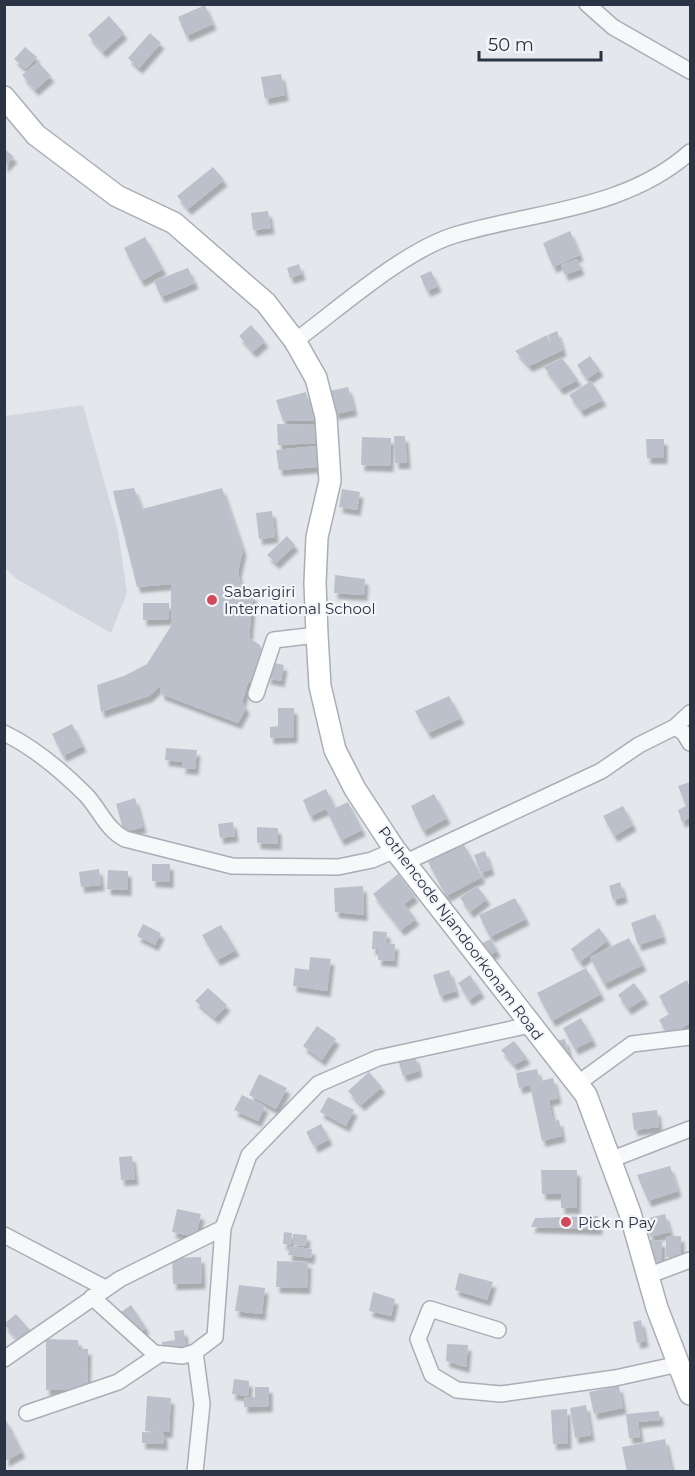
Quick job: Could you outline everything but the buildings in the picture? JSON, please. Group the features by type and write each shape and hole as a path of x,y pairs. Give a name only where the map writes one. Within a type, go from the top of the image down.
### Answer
{"main road":[{"name":"Pothencode Njandoorkonam Road","path":"4,97 36,135 117,196 174,223 266,303 295,341 316,378 326,417 330,481 317,537 315,583 317,635 320,686 335,750 355,789 399,857 586,1095 630,1213 647,1276 690,1394"}],"street":[{"path":"587,4 613,27 690,70"},
{"path":"295,341 405,260 454,236 552,214 624,193 679,162 690,152"},
{"path":"256,693 274,640 317,635"},
{"path":"4,733 28,745 87,796 113,833 125,839 232,866 338,867 399,857 585,779 675,727 690,713"},
{"path":"675,727 684,733 690,743"},
{"path":"4,1235 99,1293 154,1353 183,1356 195,1352 215,1337 223,1228 249,1155 318,1084 378,1058 530,1025"},
{"path":"578,1084 632,1044 690,1037"},
{"path":"610,1160 690,1129"},
{"path":"4,1359 99,1293 223,1228"},
{"path":"647,1276 690,1260"},
{"path":"498,1330 430,1309 418,1339 432,1375 457,1390 501,1394 615,1378 679,1364"},
{"path":"195,1352 202,1404 195,1472"},
{"path":"27,1413 118,1382 160,1354"}],"shaded area":[{"path":"83,405 118,531 127,593 111,633 15,578 5,568 5,416"}],"place":[{"name":"Sabarigiri International School","path":"212,600"},
{"name":"Pick n Pay","path":"566,1222"}]}
